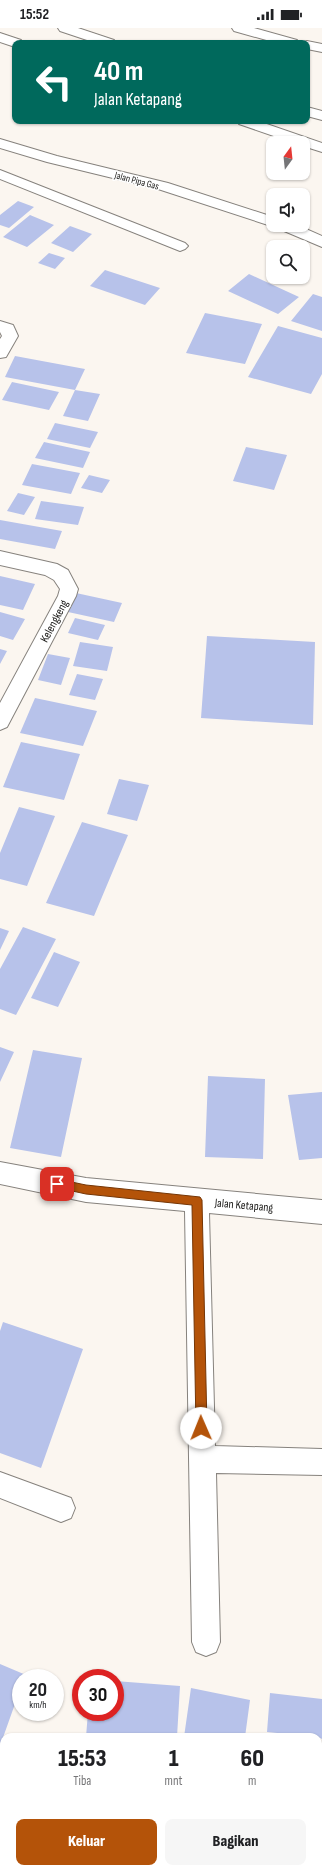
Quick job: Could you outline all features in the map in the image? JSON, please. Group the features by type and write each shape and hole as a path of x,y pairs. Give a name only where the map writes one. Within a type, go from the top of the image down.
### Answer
{"main road":[{"path":"65,28 100,40"},
{"path":"239,28 281,40"},
{"path":"0,37 12,42"},
{"path":"310,46 322,48"},
{"path":"310,112 322,116"},
{"path":"253,124 322,148"},
{"name":"Jalan Pipa Gas","path":"0,143 52,159 163,186 266,220"},
{"path":"0,174 180,246"},
{"path":"302,232 322,242"},
{"path":"0,326 7,329 10,336 0,353"},
{"name":"Kelengkeng","path":"0,558 50,569 61,575 69,590 0,722"},
{"name":"Jalan Ketapang","path":"0,1173 86,1190 322,1212"},
{"path":"197,1200 206,1642"},
{"path":"202,1459 322,1462"},
{"path":"0,1485 61,1508"}],"building":[{"path":"18,201 34,207 9,228 0,225 0,215"},
{"path":"30,215 54,225 27,247 3,237"},
{"path":"70,226 92,234 73,252 51,243"},
{"path":"49,253 65,258 55,269 38,263"},
{"path":"105,270 160,288 145,305 90,286"},
{"path":"249,274 266,282 266,284 271,284 299,297 278,314 228,291"},
{"path":"313,294 322,297 322,331 291,321"},
{"path":"205,313 262,324 245,364 186,353"},
{"path":"278,326 322,338 322,374 311,394 248,377"},
{"path":"15,356 85,369 75,390 5,377"},
{"path":"12,382 59,392 49,410 2,400"},
{"path":"75,390 100,394 88,421 63,416"},
{"path":"55,423 98,432 90,448 47,439"},
{"path":"44,442 90,452 83,468 35,458"},
{"path":"246,447 287,455 274,490 233,481"},
{"path":"32,464 80,473 71,494 22,485"},
{"path":"89,475 110,480 102,493 81,488"},
{"path":"18,493 35,497 24,515 7,511"},
{"path":"41,501 84,507 78,525 35,519"},
{"path":"0,520 62,531 55,549 0,539"},
{"path":"0,576 35,584 23,610 0,605"},
{"path":"76,593 122,603 114,622 68,612"},
{"path":"0,612 25,619 13,640 0,636"},
{"path":"75,618 105,625 98,640 68,633"},
{"path":"207,636 315,642 313,725 201,718"},
{"path":"80,642 113,647 107,671 73,666"},
{"path":"0,649 7,651 0,664"},
{"path":"48,654 70,658 61,685 38,680"},
{"path":"77,674 103,679 95,700 69,695"},
{"path":"35,698 97,711 83,746 20,733"},
{"path":"21,742 80,754 64,800 3,787"},
{"path":"119,779 149,785 137,821 107,814"},
{"path":"19,807 55,816 27,886 0,879 0,853"},
{"path":"82,822 128,835 94,916 46,903"},
{"path":"23,927 56,939 16,1015 0,1009 0,969"},
{"path":"0,928 9,931 0,950"},
{"path":"54,952 80,962 58,1007 31,998"},
{"path":"0,1047 14,1052 0,1082"},
{"path":"33,1050 82,1058 61,1157 10,1148"},
{"path":"208,1076 265,1079 263,1159 205,1157"},
{"path":"322,1092 322,1158 299,1160 288,1095"},
{"path":"3,1322 83,1349 41,1468 0,1453 0,1331"},
{"path":"0,1664 12,1669 12,1712 5,1733 0,1733"},
{"path":"124,1682 180,1686 177,1733 86,1733 87,1721 124,1721"},
{"path":"191,1688 250,1700 246,1733 185,1733"},
{"path":"270,1693 322,1699 322,1733 267,1732"}],"route":[{"path":"57,1184 86,1190 197,1200 201,1428"}]}
